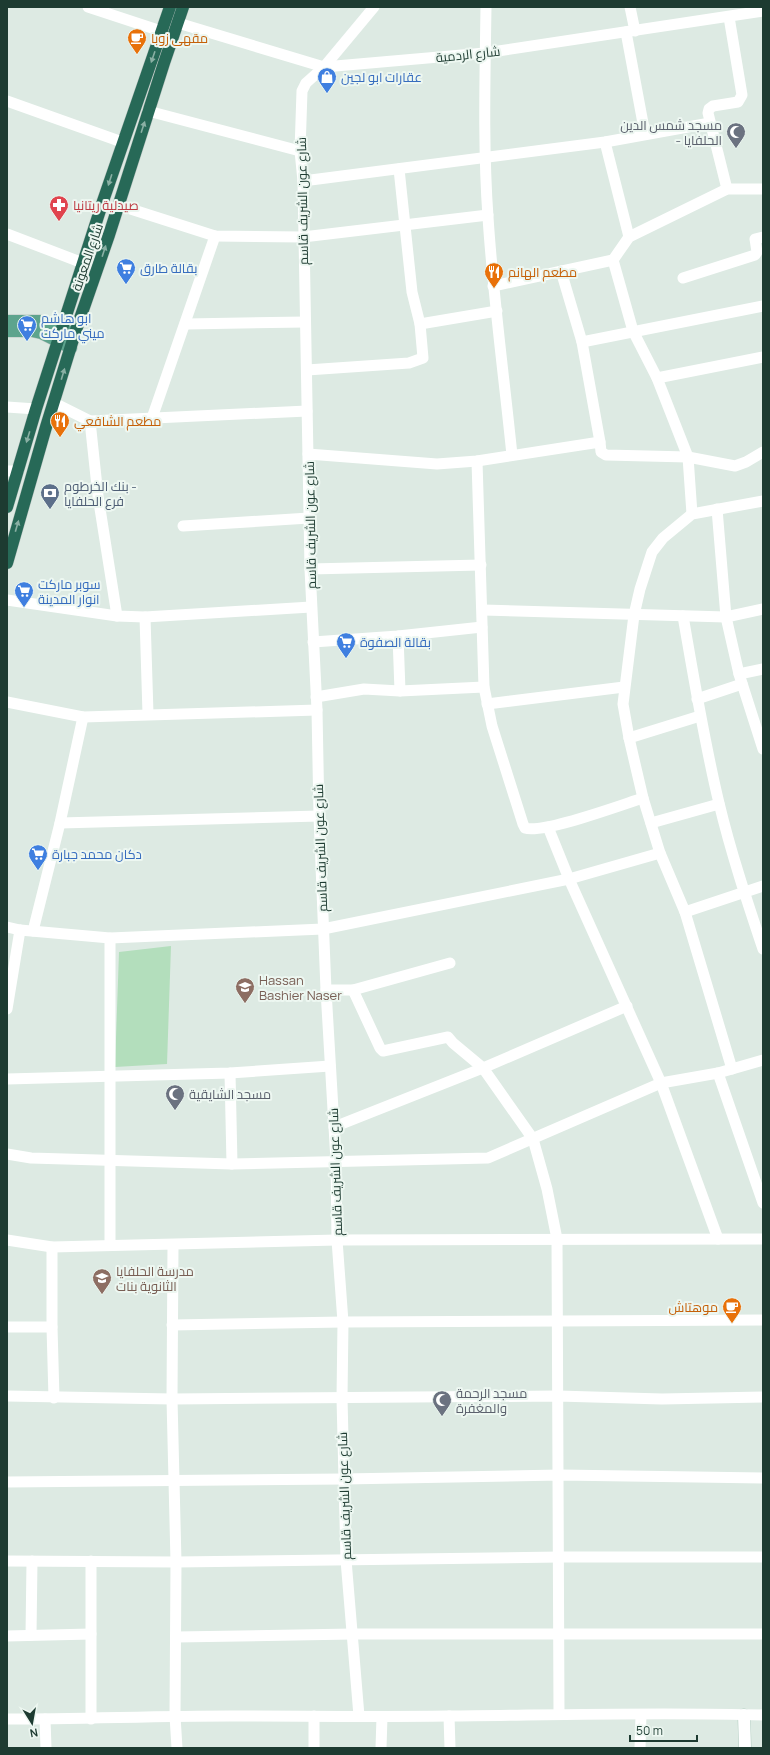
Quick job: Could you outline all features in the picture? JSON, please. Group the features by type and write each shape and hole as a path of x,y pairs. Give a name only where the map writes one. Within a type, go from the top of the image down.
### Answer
{"highway":[{"name":"شارع المعونة","path":"7,507 12,471 36,409 122,142 170,7"},
{"name":"شارع المعونة","path":"7,563 75,333 183,7"}],"main road":[{"path":"7,321 42,321 62,330 75,333"},
{"path":"7,331 36,332 71,348"}],"street":[{"path":"88,7 161,31"},
{"name":"شارع عون الشريف قاسم","path":"359,1716 346,1560 342,1398 343,1322 337,1240 336,1161 323,928 317,710 311,607 307,370 300,151 302,91 306,83 324,67 374,7"},
{"path":"486,7 485,54 488,215 493,286 512,455"},
{"path":"630,7 630,31 645,134"},
{"name":"شارع الردمية","path":"178,22 324,67 485,54 763,12"},
{"path":"726,189 710,123 709,109 713,106 738,102 742,95 729,17"},
{"path":"7,101 122,142"},
{"path":"148,111 300,151"},
{"path":"302,181 605,142 710,123"},
{"path":"605,142 629,237"},
{"path":"307,370 408,363 423,358 420,324 412,292 399,169"},
{"path":"493,286 613,260 629,237 726,189 763,189"},
{"path":"118,205 215,236 303,237 488,215"},
{"path":"7,234 83,263"},
{"path":"152,418 186,324 215,236"},
{"path":"683,278 755,255 757,252 755,239 763,237"},
{"path":"613,260 633,331 657,378 688,457 692,514"},
{"path":"561,271 582,342 602,452 606,455 688,457 735,466 746,462 763,452"},
{"path":"582,342 763,306"},
{"path":"420,324 497,311"},
{"path":"186,324 305,322"},
{"path":"657,378 763,357"},
{"path":"54,403 90,421 307,411"},
{"path":"7,407 36,409"},
{"path":"90,421 98,496 117,616"},
{"path":"308,454 423,464 477,461 600,442"},
{"path":"477,461 483,610 482,627 484,687 496,742 523,824 525,828 530,830 548,827 643,798"},
{"path":"732,1068 685,912 660,853 643,798 629,738 623,704 634,615 640,589 652,552 663,538 692,514 763,501"},
{"path":"717,509 726,617 740,679 763,749"},
{"path":"183,526 309,518"},
{"path":"310,569 481,565"},
{"path":"7,600 117,616 145,617 311,607"},
{"path":"483,610 726,617 763,609"},
{"path":"683,616 700,716 720,804 744,893 763,949"},
{"path":"145,617 148,714"},
{"path":"313,642 398,636 482,627"},
{"path":"398,636 400,691"},
{"path":"697,699 763,669"},
{"path":"316,697 364,689 400,691 484,687"},
{"path":"487,704 624,688"},
{"path":"7,702 83,718 148,714 317,710"},
{"path":"629,738 700,716"},
{"path":"33,932 60,823 83,718"},
{"path":"651,823 720,804"},
{"path":"60,823 319,816"},
{"path":"548,827 569,879 661,1083 718,1239"},
{"path":"7,927 33,932 110,938 323,928 569,879 660,853"},
{"path":"685,912 763,886"},
{"path":"7,1010 20,930"},
{"path":"110,938 110,1245"},
{"path":"326,990 353,990 450,963"},
{"path":"353,990 380,1048 383,1051 448,1037 483,1068 533,1139 547,1189 558,1239 558,1396 560,1475 559,1714"},
{"path":"334,1127 483,1068 627,1006"},
{"path":"7,1154 31,1158 232,1164 488,1158 661,1083 718,1073 763,1060"},
{"path":"7,1079 230,1073 330,1066"},
{"path":"230,1073 232,1164"},
{"path":"718,1073 763,1202"},
{"path":"7,1240 52,1247 337,1240 763,1239"},
{"path":"173,1245 172,1399 176,1562 174,1716 177,1748"},
{"path":"52,1247 54,1398"},
{"path":"172,1325 343,1322 763,1320"},
{"path":"7,1327 52,1327"},
{"path":"7,1396 172,1399 558,1396 662,1399 763,1397"},
{"path":"7,1482 344,1479 560,1475 763,1478"},
{"path":"7,1561 176,1562 560,1557 763,1557"},
{"path":"31,1635 32,1561"},
{"path":"91,1719 92,1561"},
{"path":"7,1636 91,1634"},
{"path":"176,1637 352,1634 763,1634"},
{"path":"7,1719 91,1719 174,1716 382,1717 559,1714 763,1716"},
{"path":"640,1748 641,1715"},
{"path":"744,1715 744,1748"},
{"path":"314,1716 314,1748"},
{"path":"449,1716 450,1748"},
{"path":"382,1717 382,1748"},
{"path":"45,1719 46,1748"}],"green space":[{"path":"171,946 167,1064 115,1067 119,952"}],"place":[{"name":"مقهى زوبا","path":"137,55"},
{"name":"عقارات ابو لجين","path":"327,94"},
{"name":"مسجد شمس الدين - الحلفايا","path":"736,149"},
{"name":"صيدلية ريتانيا","path":"59,222"},
{"name":"بقالة طارق","path":"126,285"},
{"name":"مطعم الهانم","path":"494,289"},
{"name":"ابو هاشم ميني ماركت","path":"27,342"},
{"name":"مطعم الشافعي","path":"60,438"},
{"name":"بنك الخرطوم - فرع الحلفايا","path":"50,510"},
{"name":"سوبر ماركت انوار المدينة","path":"24,608"},
{"name":"بقالة الصفوة","path":"346,659"},
{"name":"دكان محمد جبارة","path":"38,871"},
{"name":"Hassan Bashier Naser","path":"245,1004"},
{"name":"مسجد الشايقية","path":"175,1111"},
{"name":"مدرسة الحلفايا الثانوية بنات","path":"102,1295"},
{"name":"موهتاش","path":"732,1324"},
{"name":"مسجد الرحمة والمغفرة","path":"442,1417"}]}
